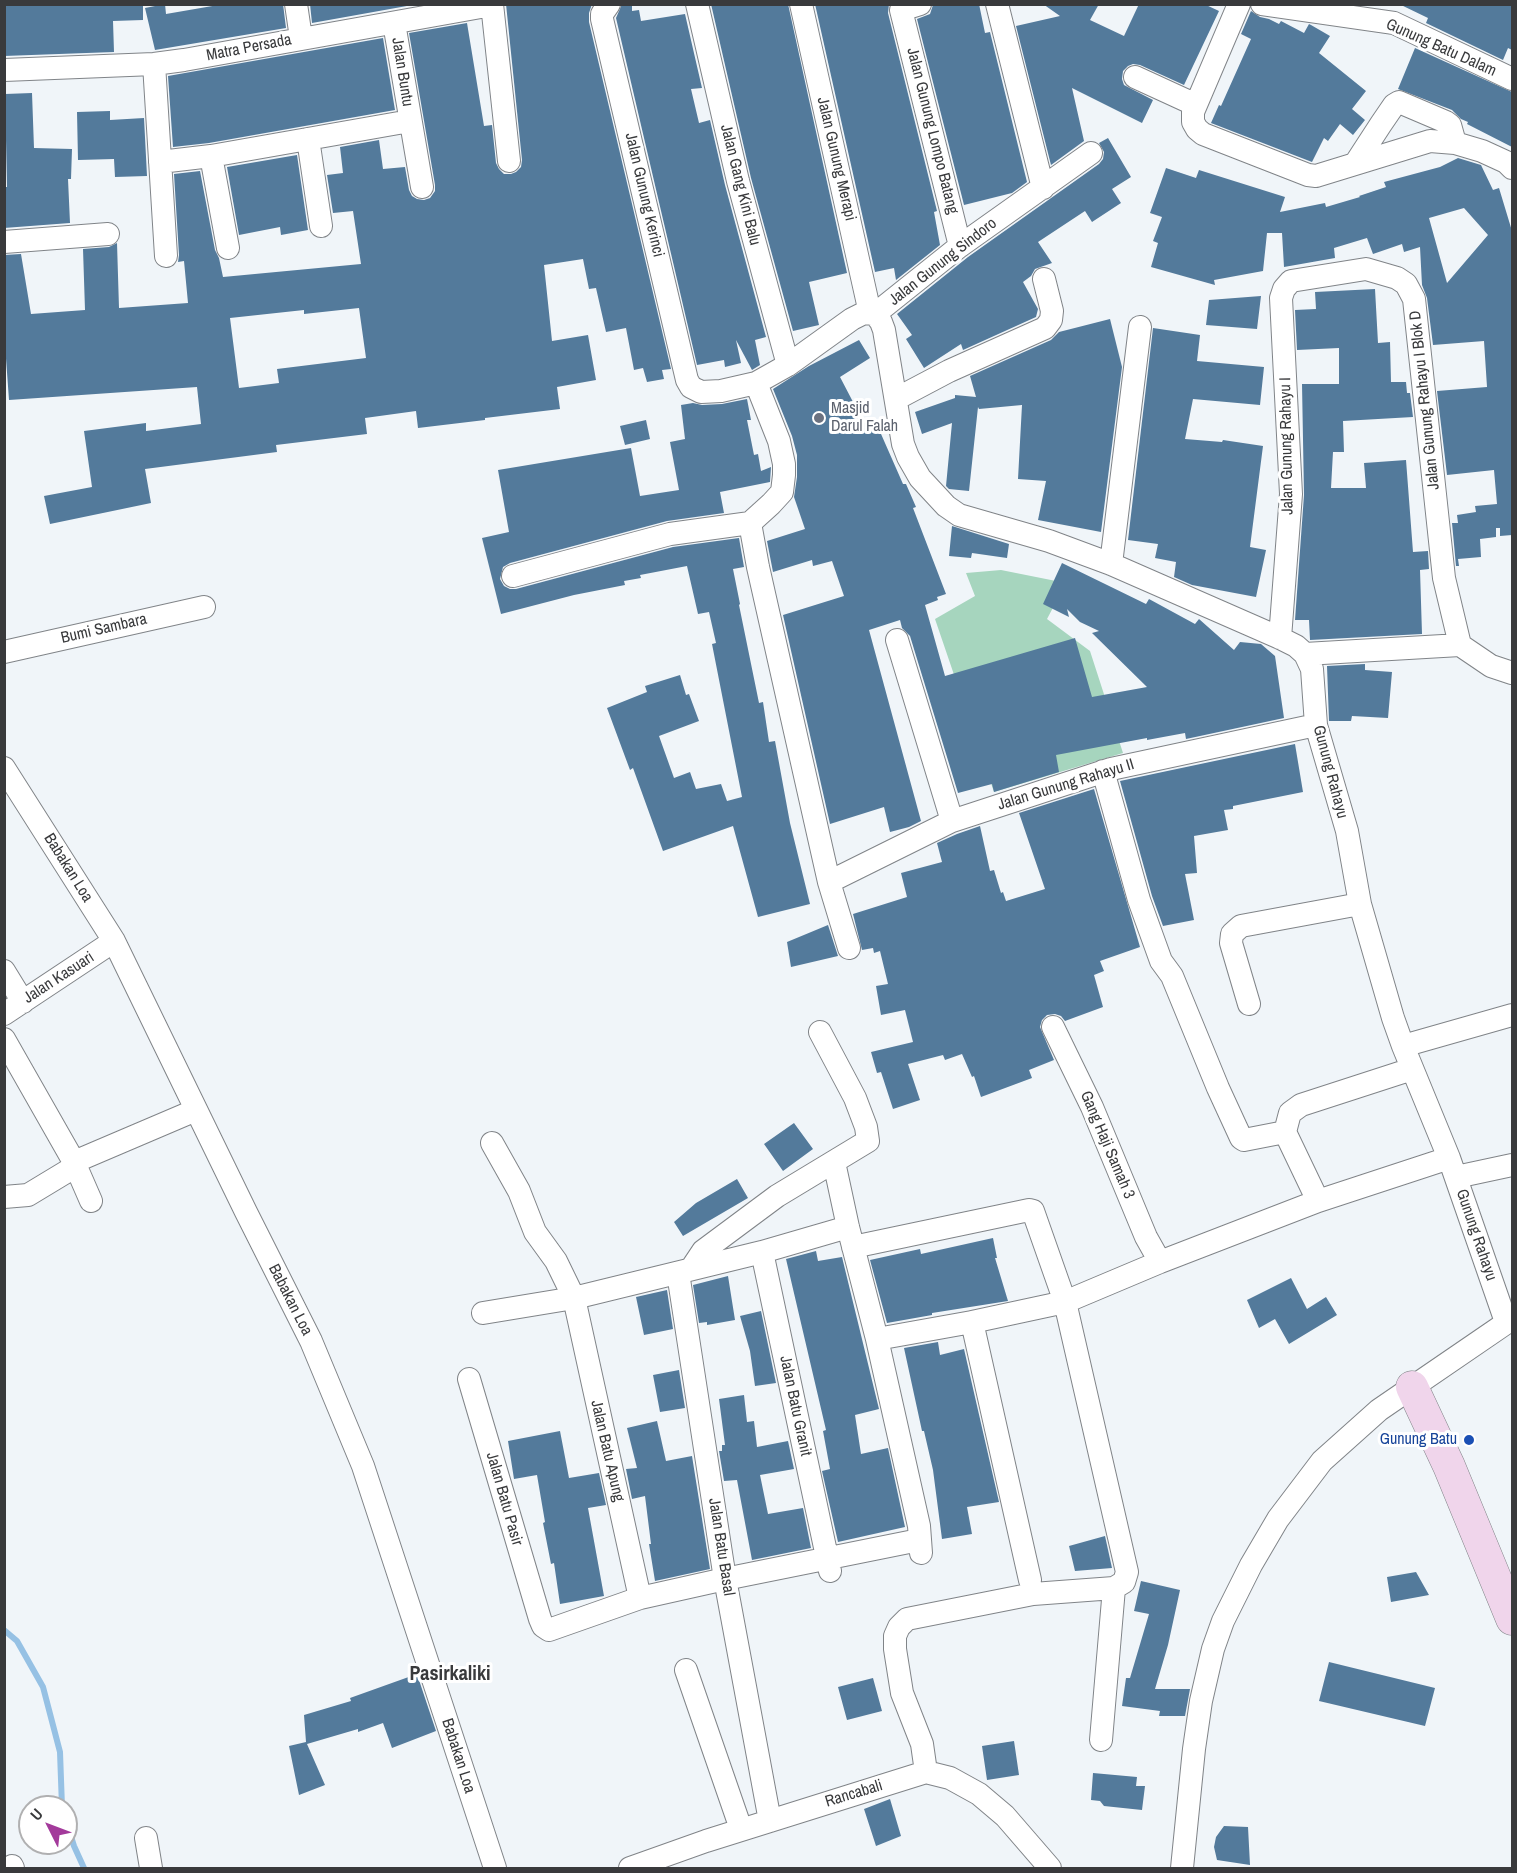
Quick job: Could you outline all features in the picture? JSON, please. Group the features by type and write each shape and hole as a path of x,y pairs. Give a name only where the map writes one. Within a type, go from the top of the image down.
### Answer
{"street":[{"path":"296,4 301,38"},
{"name":"Jalan Gunung Kerinci","path":"609,4 602,14 602,19 684,368 691,387"},
{"name":"Jalan Gang Kini Balu","path":"697,4 738,181 788,365"},
{"name":"Jalan Gunung Merapi","path":"801,4 873,314"},
{"path":"997,4 1043,188"},
{"path":"1239,4 1193,112 1193,122 1203,134 1308,175 1316,176 1430,141 1455,143 1492,156 1512,168"},
{"name":"Gunung Batu Dalam","path":"1262,4 1398,14 1512,80"},
{"path":"492,5 509,161"},
{"name":"Matra Persada","path":"4,70 154,64 492,5"},
{"name":"Jalan Gunung Lompo Batang","path":"911,10 960,246"},
{"name":"Jalan Buntu","path":"394,23 422,187"},
{"path":"154,64 166,256"},
{"path":"1135,77 1196,105"},
{"path":"1355,164 1381,123 1394,105 1399,102 1446,122 1450,125 1455,143"},
{"path":"160,162 211,156 410,121"},
{"path":"309,139 321,226"},
{"name":"Jalan Gunung Sindoro","path":"691,387 701,392 711,392 756,383 788,365 852,319 864,313 873,314 960,246 1091,153"},
{"path":"211,156 228,248"},
{"path":"4,242 108,234"},
{"name":"Jalan Gunung Rahayu I Blok D","path":"1284,289 1291,281 1366,269 1397,278 1412,292 1444,578 1460,645"},
{"path":"896,399 949,371 1045,328 1051,320 1052,311 1044,279"},
{"name":"Jalan Gunung Rahayu I","path":"1280,638 1291,488 1281,298 1284,289"},
{"path":"873,314 881,322 884,330 903,444 908,457 924,483 950,509 959,514 1049,541 1110,564 1280,638 1296,646 1305,654 1460,645 1491,666 1512,673"},
{"path":"1110,564 1140,327"},
{"path":"513,576 670,534 750,523 782,492 784,475 779,441 756,383"},
{"path":"750,523 829,882 849,948"},
{"name":"Bumi Sambara","path":"4,652 204,607"},
{"path":"897,640 952,821"},
{"name":"Gunung Rahayu","path":"1305,654 1312,669 1316,725 1347,831 1360,904 1402,1046 1453,1167 1509,1321"},
{"name":"Jalan Gunung Rahayu II","path":"829,882 952,821 1103,771 1316,725"},
{"name":"Babakan Loa","path":"4,768 114,941 311,1341 363,1466 495,1869"},
{"path":"1103,771 1139,900 1161,961 1172,976 1241,1138 1244,1140 1285,1132"},
{"path":"1249,1004 1231,943 1232,934 1241,926 1360,904"},
{"name":"Jalan Kasuari","path":"14,1008 114,941"},
{"path":"4,970 14,1008"},
{"path":"1402,1046 1512,1015"},
{"name":"Gang Haji Samah 3","path":"1053,1027 1092,1107 1146,1237 1160,1262"},
{"path":"684,1271 704,1251 767,1203 868,1141 866,1127 855,1098 820,1032"},
{"path":"4,1039 75,1164 92,1202"},
{"path":"1318,1201 1285,1132 1290,1113 1301,1105 1412,1069"},
{"path":"4,1197 28,1195 75,1164 196,1110"},
{"name":"Jalan Batu Apung","path":"492,1143 519,1191 535,1232 560,1270 574,1301 640,1598"},
{"path":"640,1598 726,1585 829,1565 919,1540 919,1526 877,1339 834,1162"},
{"path":"877,1339 1065,1302 1160,1262 1318,1201 1453,1167 1512,1165"},
{"path":"483,1313 574,1301 581,1294 762,1252 1029,1210 1035,1215 1065,1302 1126,1572 1124,1582 1114,1588 1021,1597 907,1619 898,1627 895,1649 902,1693 922,1744 927,1772 950,1778 979,1794 1005,1816 1050,1869"},
{"name":"Jalan Batu Granit","path":"762,1252 829,1565"},
{"name":"Jalan Batu Basal","path":"684,1271 726,1585 770,1821"},
{"path":"1182,1869 1201,1701 1213,1649 1223,1621 1251,1564 1273,1528 1322,1461 1379,1410 1509,1321"},
{"path":"972,1322 1030,1580"},
{"name":"Jalan Batu Pasir","path":"469,1379 543,1626 549,1630 640,1598"},
{"path":"1412,1387 1449,1466 1512,1619"},
{"path":"1101,1740 1114,1588"},
{"path":"686,1670 741,1829"},
{"name":"Rancabali","path":"630,1869 741,1829 927,1772"},
{"path":"146,1838 152,1869"}],"green space":[{"path":"1001,570 1066,583 1047,619 1090,651 1123,753 994,792 935,619 975,596 966,573"}],"building":[{"path":"4,4 143,4 143,20 113,21 114,52 4,56"},
{"path":"165,4 166,14 224,4 283,4 286,28 155,50 145,8"},
{"path":"310,4 418,4 312,23"},
{"path":"506,4 592,4 589,22 671,369 662,370 664,379 647,382 643,368 634,370 626,328 606,332 596,288 589,289 583,259 544,265 552,341 588,335 596,380 557,387 560,409 418,428 416,411 365,418 367,434 276,445 277,452 145,469 151,503 50,524 44,496 92,487 84,431 146,423 146,431 201,424 197,387 9,400 4,331 4,255 21,254 31,314 85,310 83,249 109,247 117,243 119,308 188,303 184,261 178,262 174,174 200,171 215,250 223,277 361,264 353,211 333,213 327,175 343,173 340,147 379,140 383,169 405,167 412,196 424,200 430,198 435,191 409,33 467,23 484,126 492,125 496,163 504,174 511,174 521,167","holes":["359,308 366,358 277,369 279,383 239,388 230,318 304,310 304,314"]},
{"path":"622,4 632,4 632,11 639,10 641,21 685,14 702,88 691,89 699,123 710,120 766,337 755,340 760,365 752,370 736,340 741,363 725,367 724,360 697,365 616,18"},
{"path":"711,4 788,4 847,273 809,282 819,325 793,331 751,178"},
{"path":"815,4 889,4 888,13 937,211 934,212 940,245 896,280 894,268 875,272"},
{"path":"979,4 985,33 990,32 1027,182 1012,193 964,205 917,19 930,14 933,5"},
{"path":"1043,4 1099,4 1090,20 1124,36 1139,4 1204,4 1219,11 1184,85 1140,65 1133,64 1123,71 1124,85 1153,100 1142,123 1072,88 1084,141 1051,165 1016,26 1060,16"},
{"path":"1399,4 1512,4 1512,50 1508,48 1503,60 1426,23 1428,18"},
{"path":"1251,11 1279,24 1281,21 1304,33 1309,24 1330,36 1319,53 1366,91 1352,109 1365,120 1353,135 1340,124 1328,141 1324,138 1312,162 1211,123 1251,39 1241,34"},
{"path":"383,38 395,110 209,143 173,147 168,76"},
{"path":"1415,48 1512,92 1512,147 1467,124 1468,122 1452,110 1398,89"},
{"path":"32,93 34,148 72,149 71,179 68,179 70,223 4,228 4,187 7,187 5,94"},
{"path":"110,111 110,120 144,118 147,176 115,177 114,159 78,160 77,112"},
{"path":"1108,138 1131,177 1112,189 1121,203 1092,222 1085,211 1038,242 1052,263 1035,269 1031,276 1023,282 1038,309 1036,317 963,350 961,344 924,368 906,339 912,335 897,314 968,257 1099,164 1104,152 1099,143"},
{"path":"297,155 308,230 281,235 280,227 239,235 227,167"},
{"path":"1458,158 1481,165 1493,190 1499,188 1512,231 1512,535 1500,536 1500,528 1496,528 1496,537 1480,539 1481,557 1458,559 1459,566 1456,566 1452,523 1458,523 1457,515 1476,512 1475,506 1497,504 1494,470 1447,475 1437,391 1487,387 1484,341 1433,345 1427,298 1422,285 1420,247 1404,252 1402,244 1373,254 1367,238 1334,248 1335,258 1284,267 1282,233 1267,233 1263,271 1214,280 1215,285 1151,267 1158,243 1153,241 1162,217 1150,213 1166,168 1196,178 1199,170 1285,197 1280,212 1325,203 1326,207 1386,187 1384,182 1440,167","holes":["1464,208 1488,235 1447,283 1429,218"]},
{"path":"1375,289 1378,343 1390,342 1391,382 1406,382 1413,417 1343,421 1344,452 1333,452 1331,488 1366,488 1364,463 1406,460 1413,552 1428,551 1429,569 1420,570 1422,634 1310,640 1309,620 1295,620 1304,495 1302,384 1339,384 1339,348 1297,350 1295,310 1316,309 1315,292"},
{"path":"1261,296 1257,329 1206,325 1209,300"},
{"path":"1110,319 1122,367 1101,532 1038,520 1046,481 1018,479 1022,405 979,409 978,407 969,491 949,489 946,486 952,423 922,434 915,412 955,398 955,395 976,397 970,376 1051,340 1059,332"},
{"path":"1153,328 1200,335 1197,361 1264,367 1260,405 1193,399 1185,439 1222,442 1223,440 1263,446 1250,547 1266,550 1256,597 1192,585 1174,577 1176,562 1155,558 1158,544 1128,540"},
{"path":"859,340 870,358 840,377 864,423 874,418 903,484 906,484 916,507 913,508 946,594 925,605 945,676 1075,638 1092,697 1147,687 1092,633 1099,631 1080,622 1067,609 1069,617 1043,604 1062,563 1146,604 1149,599 1195,624 1199,619 1234,650 1240,642 1261,644 1275,656 1284,718 1186,739 1185,733 1056,755 1059,772 994,792 992,784 958,793 910,636 902,628 900,620 869,630 921,821 890,832 884,807 830,824 783,615 844,596 832,561 813,566 812,560 773,572 767,541 805,529 794,497 797,455 773,389 809,366"},
{"path":"747,399 751,420 747,420 754,455 758,454 761,471 771,467 770,482 720,492 724,513 667,521 510,563 503,567 500,579 504,586 516,589 673,547 739,538 744,567 733,569 739,605 759,703 763,702 769,742 775,741 790,823 810,904 758,917 733,826 663,851 633,768 630,770 607,708 647,692 645,686 680,675 686,695 689,694 699,721 659,736 674,778 690,772 696,789 721,784 727,801 742,797 712,644 716,643 709,612 698,614 687,566 640,575 641,578 624,581 625,585 574,595 501,614 482,538 509,532 498,470 631,448 640,496 679,490 670,442 685,439 681,405 722,404"},
{"path":"646,420 650,439 625,445 620,426"},
{"path":"952,526 1009,544 1007,558 972,553 971,558 949,556"},
{"path":"1365,664 1365,670 1392,672 1388,718 1352,716 1351,721 1329,721 1327,666"},
{"path":"1295,744 1303,792 1233,806 1233,809 1224,810 1228,830 1194,836 1197,873 1185,874 1194,920 1163,926 1152,896 1120,781"},
{"path":"1094,789 1140,947 1100,961 1104,971 1094,975 1103,1007 1065,1021 1061,1016 1055,1014 1047,1015 1040,1027 1054,1060 1029,1070 1032,1078 981,1097 974,1076 972,1077 962,1054 945,1060 943,1055 908,1064 920,1100 893,1109 881,1072 877,1073 871,1052 913,1042 905,1010 881,1015 876,986 888,984 880,951 874,953 873,948 862,950 853,914 907,897 901,873 942,862 937,843 980,826 990,871 994,870 1006,901 1045,889 1019,813"},
{"path":"828,925 838,956 791,967 787,942"},
{"path":"794,1123 813,1149 783,1171 764,1144"},
{"path":"737,1179 748,1198 683,1236 674,1222 696,1203"},
{"path":"993,1238 997,1258 995,1258 1008,1301 887,1323 870,1260 920,1249 921,1254"},
{"path":"816,1251 818,1261 842,1257 879,1409 855,1415 861,1454 888,1448 905,1527 838,1542 822,1471 830,1469 823,1431 826,1430 786,1259"},
{"path":"728,1276 735,1320 707,1325 707,1322 699,1323 693,1285"},
{"path":"1291,1278 1307,1309 1326,1297 1337,1315 1289,1344 1275,1319 1259,1328 1247,1300"},
{"path":"667,1290 673,1329 644,1335 636,1297"},
{"path":"761,1311 776,1383 755,1386 750,1351 740,1316"},
{"path":"938,1342 940,1355 964,1349 999,1502 967,1507 972,1534 942,1539 933,1470 904,1348"},
{"path":"679,1370 685,1408 660,1412 653,1375"},
{"path":"744,1395 747,1422 754,1421 757,1447 788,1441 794,1469 760,1475 768,1514 803,1508 811,1548 752,1560 737,1480 724,1481 719,1451 722,1451 722,1445 725,1445 719,1399"},
{"path":"657,1421 666,1461 692,1456 710,1569 655,1581 645,1496 632,1499 626,1469 637,1468 627,1428"},
{"path":"560,1431 569,1478 599,1473 606,1505 588,1508 604,1596 560,1604 554,1563 551,1564 543,1523 545,1522 537,1475 514,1479 508,1441"},
{"path":"1105,1536 1112,1568 1075,1571 1069,1546"},
{"path":"1416,1572 1429,1595 1391,1602 1387,1577"},
{"path":"1141,1581 1180,1590 1168,1645 1155,1689 1190,1689 1185,1716 1159,1716 1160,1711 1122,1706 1126,1678 1130,1678 1149,1614 1134,1611"},
{"path":"1329,1662 1435,1688 1425,1726 1319,1701"},
{"path":"417,1674 436,1731 392,1748 383,1723 358,1732 358,1729 307,1744 325,1785 299,1795 289,1746 306,1742 304,1715 351,1701 350,1698"},
{"path":"873,1678 882,1711 847,1720 838,1687"},
{"path":"1014,1741 1019,1775 987,1780 982,1746"},
{"path":"1093,1773 1137,1777 1136,1786 1145,1786 1142,1810 1104,1806 1100,1801 1091,1800"},
{"path":"890,1799 901,1836 876,1846 864,1809"},
{"path":"1224,1826 1248,1827 1250,1865 1217,1860 1214,1847 1216,1837"}],"waterway":[{"path":"4,1630 17,1641 43,1687 60,1752 62,1795"},
{"path":"78,1855 84,1868"}],"place":[{"name":"Masjid Darul Falah","path":"819,418"},
{"name":"Gunung Batu","path":"1469,1440"}],"district":[{"name":"Pasirkaliki","path":"450,1675"}]}
